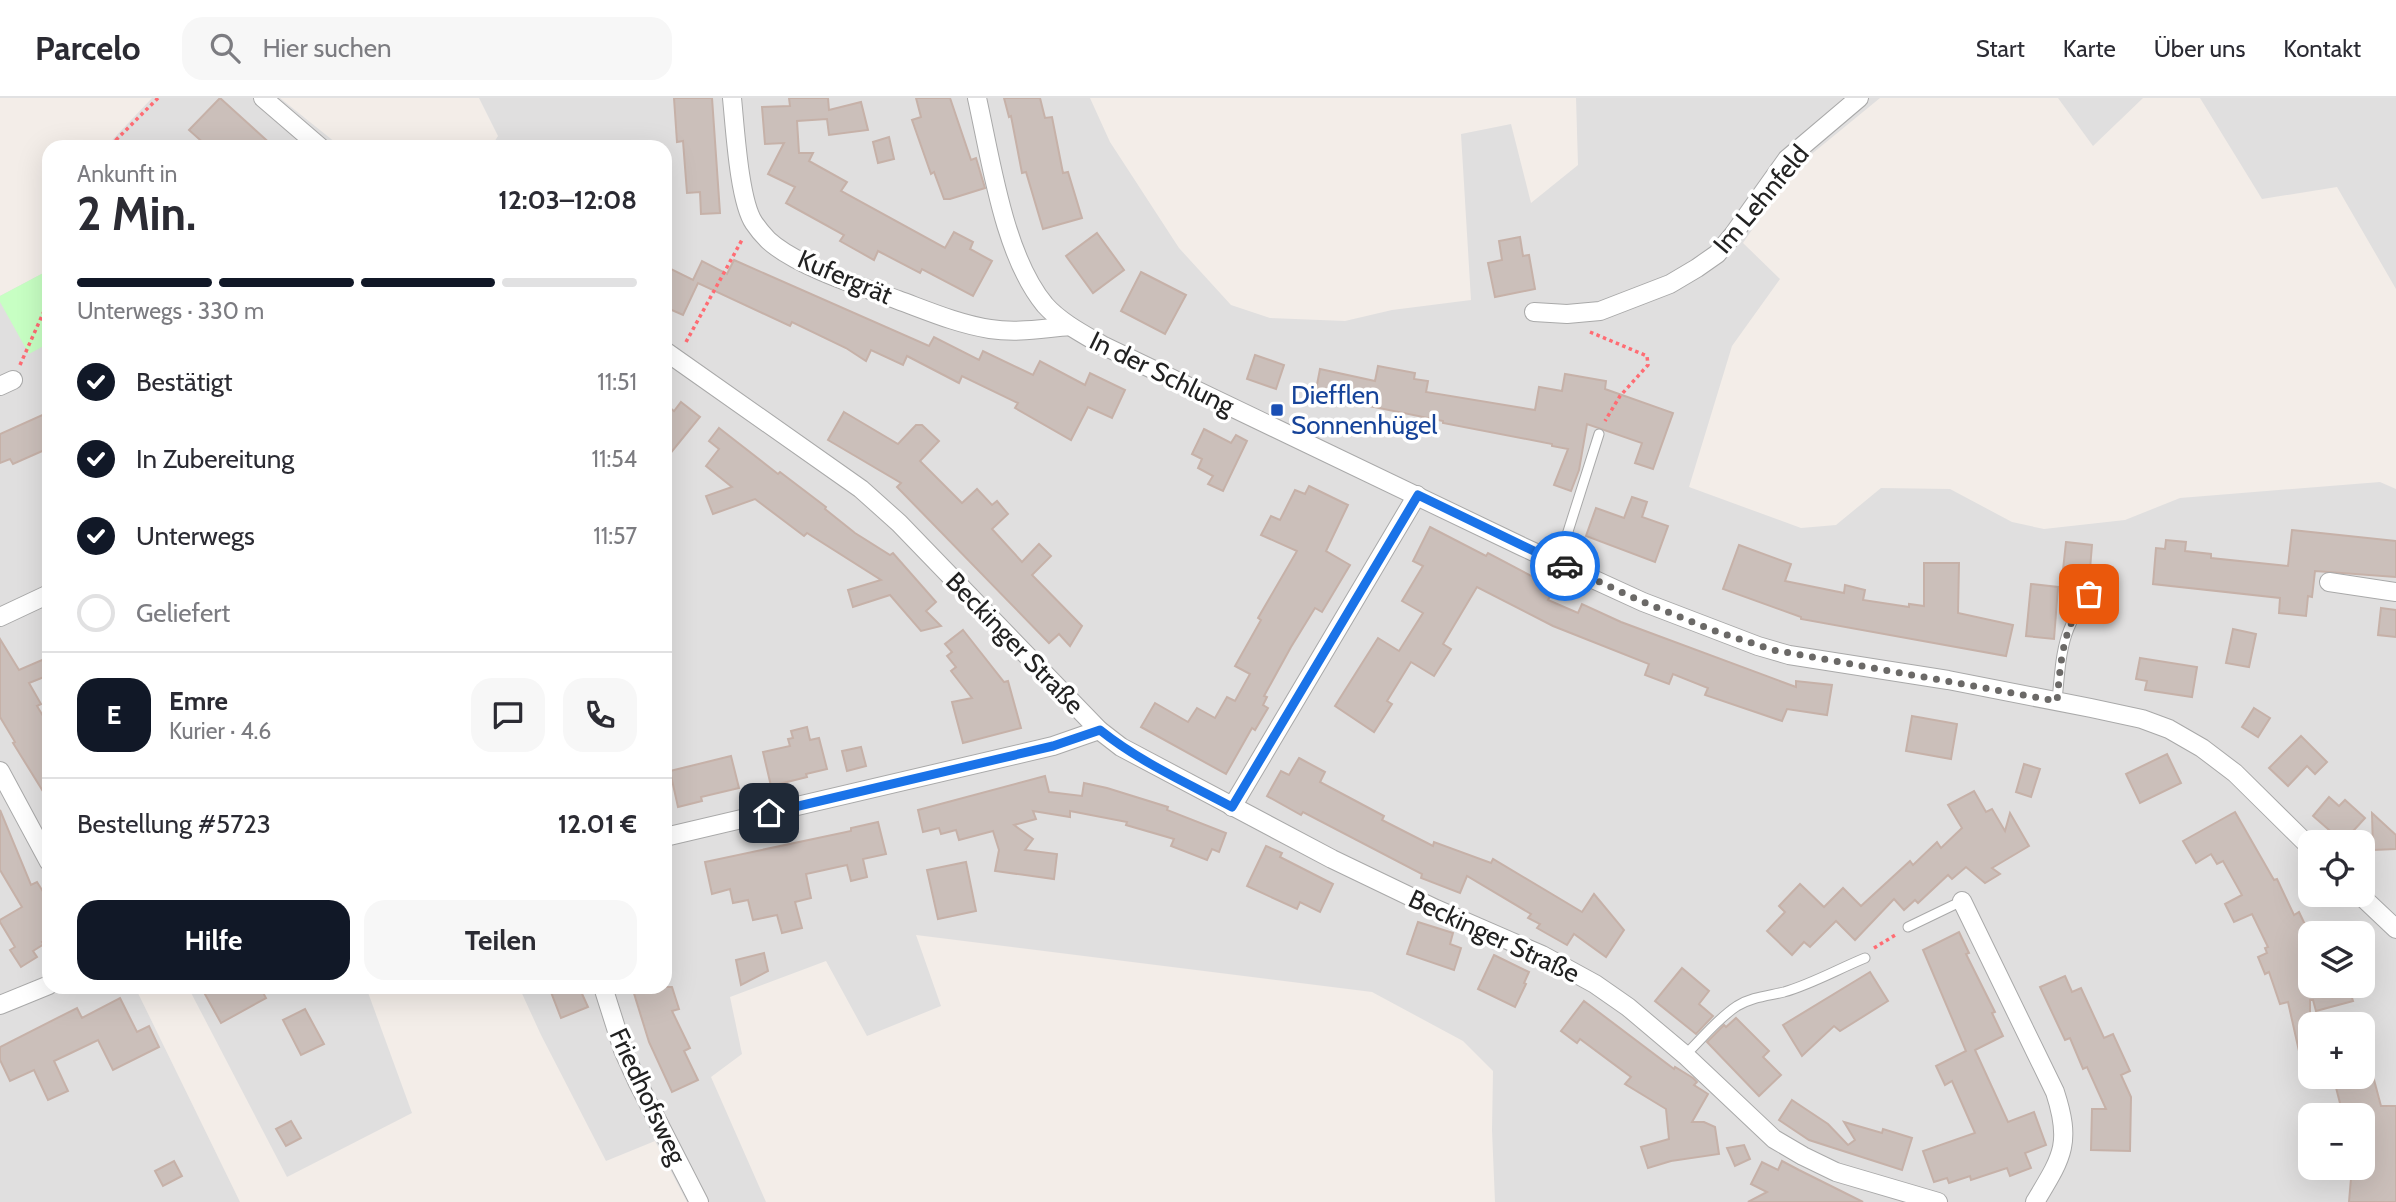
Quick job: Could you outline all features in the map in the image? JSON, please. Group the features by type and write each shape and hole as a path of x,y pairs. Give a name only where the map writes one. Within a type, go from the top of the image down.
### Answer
{"street":[{"path":"263,98 312,140"},
{"path":"732,98 738,157 752,221"},
{"name":"In der Schlung","path":"977,98 1001,202 1017,253 1031,284 1046,307 1069,326 1126,357 1558,563 1643,602 1758,646 1789,654 2057,701 2143,719 2169,729 2202,748 2235,773 2298,835"},
{"name":"Im Lehnfeld","path":"1534,312 1567,314 1600,311 1670,284 1697,268 1717,254 1733,235 1787,159 1860,98"},
{"name":"Kufergrät","path":"752,221 768,240 798,258 843,280 951,320 1001,330 1069,326"},
{"name":"Beckinger Straße","path":"672,356 861,489 899,523 1100,730 1121,747 1332,859 1436,909 1542,955 1595,984 1629,1007 1685,1055 1774,1139 1803,1156 1836,1172 1938,1202"},
{"path":"1232,807 1418,495"},
{"path":"2329,582 2396,592"},
{"path":"0,617 42,597"},
{"path":"672,835 1053,746 1100,730"},
{"path":"0,771 42,849"},
{"path":"1962,901 2063,1116 2065,1131 2061,1152 2035,1202"},
{"path":"2372,907 2396,929"},
{"path":"0,1005 42,988"},
{"name":"Friedhofsweg","path":"605,994 623,1050 699,1202"}],"lane":[{"path":"1558,563 1599,434"},
{"path":"2057,701 2064,639 2080,605 2098,582"},
{"path":"1908,927 1962,901"},
{"path":"1685,1055 1718,1021 1737,1006 1755,997 1804,985 1865,958"}],"path":[{"path":"116,140 158,98"},
{"path":"672,353 752,221"},
{"path":"7,383 42,314"},
{"path":"1567,314 1582,329 1647,356 1649,360 1648,365 1608,413 1599,434"},
{"path":"1865,958 1872,949 1908,927"}],"shaded area":[{"path":"152,98 280,98 332,140 112,140"},
{"path":"479,98 1090,98 1110,142 1179,248 1231,305 1270,318 1345,321 1392,310 1471,300 1461,134 1511,124 1531,203 1578,165 1576,98 1880,98 1808,157 1786,180 1743,243 1780,279 1732,346 1689,487 1801,528 1836,525 1881,488 1950,489 2012,522 2044,529 2125,520 2180,498 2380,482 2396,489 2396,1202 1495,1202 1493,1071 1463,1041 1372,992 916,935 941,1006 867,1036 826,961 730,997 742,1054 711,1077 766,1202 687,1202 655,1141 606,1161 522,994 672,994 672,140 495,140 498,136"},
{"path":"2058,98 2143,98 2093,146"},
{"path":"2200,98 2396,98 2396,289 2337,187 2262,199"},
{"path":"42,274 42,994 138,994 240,1202 0,1202 0,296"},
{"path":"192,994 369,994 412,1113 287,1177"}],"green space":[{"path":"42,274 42,347 29,354 0,302 0,296"}],"building":[{"path":"220,98 266,140 200,140 189,130"},
{"path":"674,98 712,98 720,213 701,214 700,192 687,193 683,141 677,142"},
{"path":"789,98 828,98 829,110 861,102 868,130 829,135 827,119 797,121 799,153 813,153 809,161 847,182 841,191 945,248 954,232 973,242 970,249 992,261 973,296 922,269 920,273 878,251 874,260 840,241 844,235 786,203 795,187 768,174 784,143 765,144 762,107 790,106"},
{"path":"916,98 950,98 971,160 976,158 985,188 944,199 934,172 931,174 912,120 921,117"},
{"path":"1004,98 1040,98 1045,118 1052,117 1063,173 1068,172 1082,218 1043,229 1026,172 1022,173 1011,116 1009,117"},
{"path":"889,137 894,159 878,163 873,142"},
{"path":"1097,233 1124,270 1093,293 1066,256"},
{"path":"1520,237 1523,256 1529,255 1535,289 1495,297 1488,263 1502,260 1499,241"},
{"path":"734,260 929,346 934,337 979,360 983,351 1033,375 1040,361 1085,385 1090,373 1125,390 1112,418 1088,407 1071,440 1015,408 1018,403 962,376 959,383 907,356 903,365 871,350 866,361 846,348 792,322 790,326 698,283 683,315 672,310 672,270 693,280 702,261 727,274"},
{"path":"1141,272 1186,295 1165,334 1121,311"},
{"path":"1255,355 1284,365 1276,389 1247,379"},
{"path":"1378,366 1415,373 1414,379 1428,381 1426,392 1535,410 1539,387 1562,391 1565,374 1606,381 1605,389 1673,413 1653,469 1635,463 1642,443 1587,424 1579,470 1571,491 1554,485 1568,449 1315,395 1320,369 1375,381"},
{"path":"681,402 700,417 672,451 672,409 674,411"},
{"path":"844,412 898,444 916,425 922,425 939,441 920,461 962,503 977,489 992,505 997,501 1008,514 992,529 1022,562 1039,544 1051,556 1032,575 1082,626 1070,646 1059,634 1049,643 897,487 901,483 828,440"},
{"path":"42,415 42,451 13,464 10,459 0,463 0,434"},
{"path":"719,428 826,507 825,509 855,533 890,555 893,553 936,602 926,611 941,626 921,631 890,595 853,607 848,590 881,580 807,533 804,536 755,499 713,514 706,496 732,487 706,466 719,449 709,441"},
{"path":"1204,429 1231,443 1236,435 1247,441 1223,491 1208,484 1213,476 1198,468 1202,459 1192,454"},
{"path":"1309,486 1348,505 1326,551 1350,565 1322,612 1315,608 1291,647 1264,696 1267,697 1263,705 1268,708 1255,730 1252,728 1226,774 1141,727 1155,703 1188,722 1197,708 1215,718 1227,697 1235,701 1250,674 1235,666 1261,620 1258,618 1297,551 1261,535 1271,516 1280,520 1295,490 1305,494"},
{"path":"1632,497 1647,502 1642,517 1668,526 1655,562 1586,536 1596,508 1624,518"},
{"path":"1430,527 1486,556 1488,553 1554,588 1548,600 1578,613 1582,604 1621,622 1796,687 1796,681 1832,685 1827,715 1787,709 1782,721 1705,695 1708,688 1673,674 1669,684 1645,675 1649,664 1553,626 1477,587 1443,644 1451,649 1434,676 1411,662 1387,701 1392,704 1374,732 1335,706 1378,638 1399,651 1423,613 1402,601 1423,566 1413,561"},
{"path":"2292,530 2396,541 2396,577 2315,571 2312,597 2308,596 2306,616 2279,613 2280,598 2153,584 2156,548 2165,549 2166,540 2186,542 2185,551 2211,554 2211,558 2288,566"},
{"path":"2066,542 2092,545 2089,581 2062,579"},
{"path":"1739,545 1791,564 1785,581 1844,593 1845,585 1865,590 1863,600 1909,607 1909,604 1924,606 1924,563 1959,563 1958,613 2013,625 2006,656 1801,619 1723,589"},
{"path":"2031,584 2058,587 2054,639 2026,636"},
{"path":"2381,608 2396,610 2396,637 2378,635"},
{"path":"2233,629 2256,634 2249,667 2226,663"},
{"path":"963,630 1004,682 1008,681 1021,728 963,743 952,702 972,698 951,671 956,667 947,656 952,652 945,644"},
{"path":"0,639 19,670 42,660 42,678 29,683 41,704 37,706 42,714 42,790 13,743 15,742 0,717"},
{"path":"2140,658 2197,667 2192,697 2145,690 2147,681 2136,679"},
{"path":"2254,708 2270,718 2258,737 2242,727"},
{"path":"1912,716 1957,724 1951,759 1906,751"},
{"path":"807,727 810,740 819,738 827,769 771,786 763,752 790,746 788,739 793,738 791,731"},
{"path":"2301,736 2327,762 2315,774 2307,766 2288,786 2269,768"},
{"path":"861,747 866,766 847,771 842,751"},
{"path":"2167,754 2181,783 2140,803 2126,774"},
{"path":"731,756 739,788 701,797 702,801 678,807 672,771"},
{"path":"1299,758 1325,772 1320,782 1384,816 1382,820 1433,846 1434,842 1491,863 1493,859 1582,912 1594,894 1624,930 1606,957 1574,934 1567,945 1537,928 1540,924 1528,918 1531,914 1467,876 1460,893 1421,878 1422,874 1267,796 1281,771 1289,775"},
{"path":"2024,764 2040,769 2031,797 2016,792"},
{"path":"1045,776 1049,792 1082,796 1084,783 1168,807 1167,810 1226,833 1219,852 1212,849 1207,860 1171,846 1174,839 1126,825 1127,822 1070,811 1070,817 1033,811 1036,819 1014,825 1033,839 1025,850 1057,854 1054,879 995,871 999,850 993,831 959,840 956,830 941,834 939,828 923,832 918,810"},
{"path":"1974,791 1986,812 1992,809 2005,831 2010,813 2029,846 1992,868 2000,874 1985,883 1966,867 1952,879 1948,875 1918,903 1915,900 1904,910 1894,899 1855,940 1836,921 1810,947 1804,942 1792,955 1767,931 1785,912 1779,906 1800,884 1824,907 1843,888 1861,906 1910,861 1913,865 1937,842 1941,848 1962,828 1948,805"},
{"path":"2329,797 2339,806 2345,800 2365,818 2354,830 2329,830 2313,816"},
{"path":"0,810 31,885 37,882 42,890 42,945 33,951 37,957 21,967 10,950 15,947 0,920 22,907 0,870"},
{"path":"2235,812 2274,880 2277,879 2294,915 2299,912 2303,921 2298,921 2298,998 2352,998 2353,1001 2316,1011 2313,1000 2310,1000 2310,1012 2298,1012 2298,1047 2288,1002 2280,1004 2269,972 2265,974 2258,957 2267,953 2265,948 2268,947 2252,914 2234,922 2225,904 2242,895 2223,861 2217,864 2211,854 2196,863 2183,841"},
{"path":"2372,813 2396,835 2396,849 2375,850 2375,830 2372,830"},
{"path":"878,822 886,854 863,859 867,877 851,881 847,865 806,874 811,898 795,902 802,928 782,933 777,915 753,920 748,900 733,903 730,889 712,894 705,862 851,831 851,828"},
{"path":"1266,846 1282,853 1280,857 1333,884 1320,912 1300,902 1297,909 1247,886"},
{"path":"966,862 976,911 938,919 927,870"},
{"path":"1418,922 1453,933 1450,944 1461,948 1454,970 1407,954"},
{"path":"1959,932 1969,953 1966,954 1995,1012 1992,1013 2003,1036 1975,1050 2008,1122 2034,1112 2046,1145 2025,1153 2031,1168 2010,1176 2007,1168 1971,1180 1970,1176 1949,1183 1947,1178 1934,1182 1923,1151 1975,1133 1952,1081 1945,1085 1936,1066 1966,1051 1923,950"},
{"path":"764,953 768,971 741,985 736,960"},
{"path":"1494,955 1529,972 1515,1007 1478,989"},
{"path":"1682,968 1709,991 1699,1004 1713,1016 1696,1034 1655,1001"},
{"path":"1870,972 1888,1001 1840,1031 1834,1026 1802,1056 1783,1025"},
{"path":"2065,976 2072,992 2081,988 2104,1038 2113,1034 2130,1071 2121,1075 2131,1097 2130,1151 2091,1150 2092,1109 2106,1109 2087,1067 2083,1069 2070,1038 2065,1040 2040,987"},
{"path":"672,987 679,1009 672,1011 690,1048 684,1051 698,1080 672,1092 649,1042 634,994 672,994"},
{"path":"205,994 264,994 266,998 221,1023"},
{"path":"552,994 582,994 588,1007 561,1018"},
{"path":"120,998 137,1032 149,1026 159,1047 113,1070 98,1040 54,1061 68,1091 48,1100 34,1070 10,1081 0,1060 0,1047 77,1008 82,1018"},
{"path":"1584,1001 1674,1069 1675,1067 1693,1078 1697,1082 1694,1085 1708,1094 1692,1122 1704,1122 1715,1127 1719,1154 1671,1161 1648,1168 1641,1147 1669,1139 1666,1109 1625,1084 1631,1077 1580,1039 1577,1043 1561,1031"},
{"path":"305,1009 324,1044 301,1055 283,1020"},
{"path":"1736,1018 1769,1051 1763,1057 1781,1075 1759,1096 1707,1042 1724,1025 1726,1027"},
{"path":"2375,1084 2381,1106 2396,1106 2396,1202 2349,1202 2351,1180 2375,1180 2375,1103 2340,1103 2336,1089 2375,1089"},
{"path":"1792,1100 1828,1124 1848,1145 1855,1140 1844,1122 1882,1133 1883,1129 1912,1138 1902,1170 1809,1140 1779,1120"},
{"path":"291,1121 301,1138 286,1146 276,1129"},
{"path":"1744,1145 1750,1159 1735,1166 1727,1148"},
{"path":"174,1161 182,1176 163,1186 155,1171"},
{"path":"1782,1161 1863,1202 1748,1202 1767,1192 1751,1184 1762,1162 1778,1170"}],"way so far":[{"path":"1565,566 1643,602 1758,646 1789,654 2057,701 2064,639 2070,622 2089,594"}],"place":[{"name":"Diefflen Sonnenhügel","path":"1277,410"}],"route":[{"path":"769,813 1053,746 1100,730 1121,747 1232,807 1418,495 1565,566"}]}
